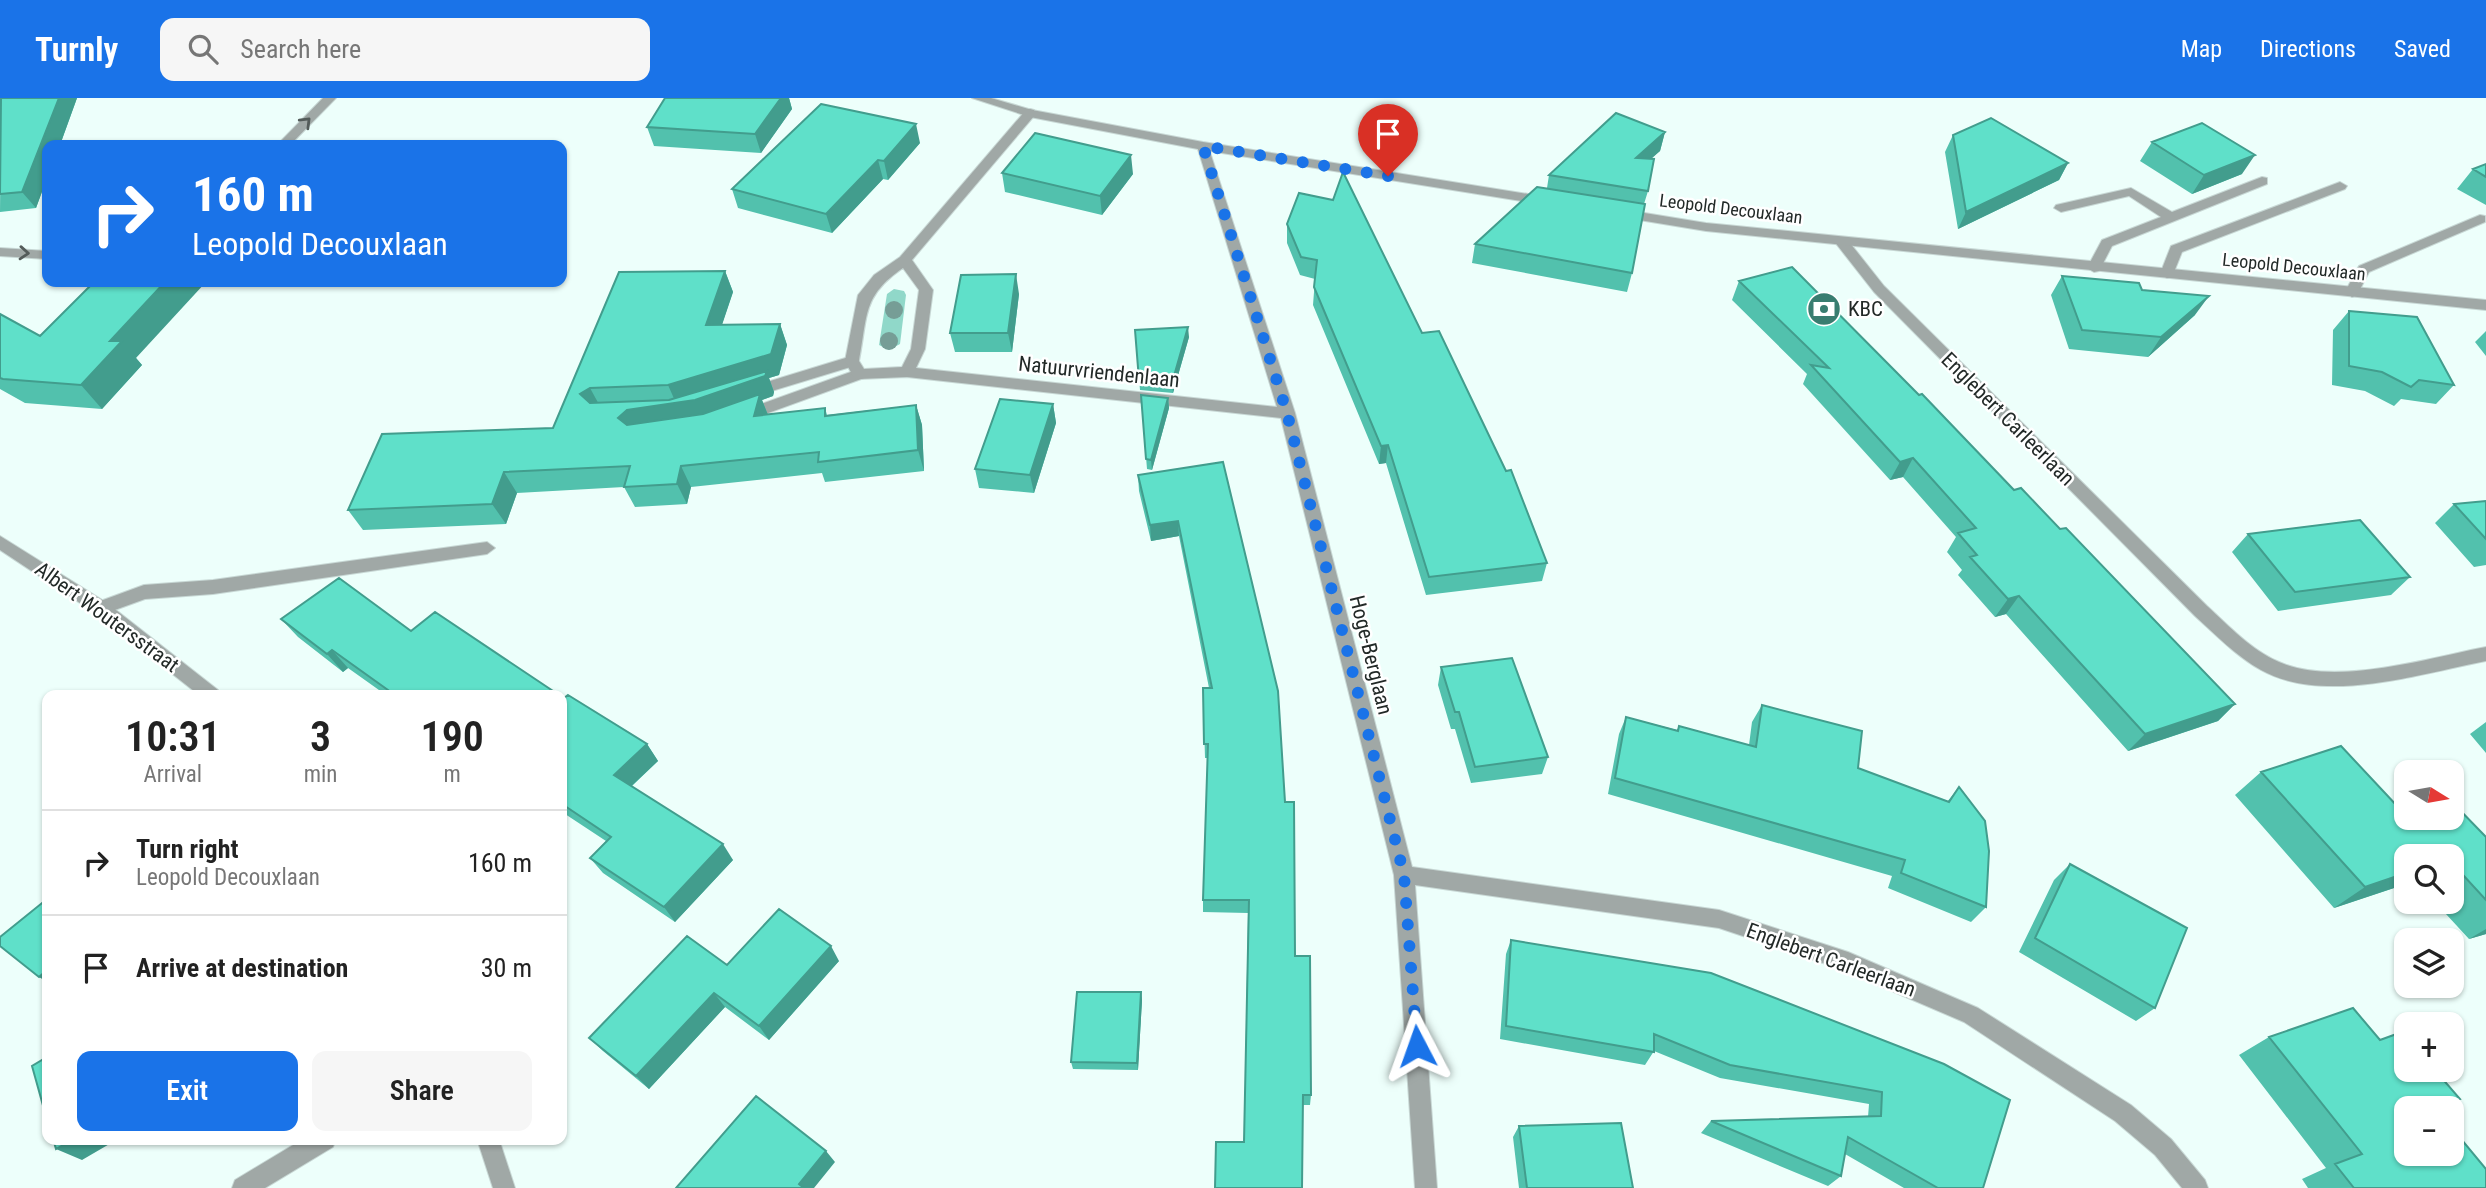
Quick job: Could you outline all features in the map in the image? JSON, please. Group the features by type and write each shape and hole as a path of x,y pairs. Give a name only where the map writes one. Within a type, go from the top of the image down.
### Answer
{"street":[{"path":"288,140 330,98"},
{"path":"978,98 1030,113 1203,146 1556,203"},
{"path":"856,368 864,295 879,278 905,260 1030,113"},
{"name":"Hoge-Berglaan","path":"1203,146 1287,413 1404,875 1426,1188"},
{"path":"2094,268 2107,243 2262,181"},
{"path":"2166,274 2176,249 2340,186"},
{"path":"2060,208 2131,192 2171,217"},
{"name":"Leopold Decouxlaan","path":"1611,212 1706,227 2094,268 2486,305"},
{"path":"2352,292 2364,268 2480,219"},
{"name":"Englebert Carleerlaan","path":"1840,241 1879,289 2171,582 2242,648 2277,670 2303,677 2367,675 2486,654"},
{"path":"0,251 42,255"},
{"path":"905,260 926,290 918,349 907,372"},
{"path":"733,398 856,368"},
{"path":"730,421 856,368"},
{"name":"Natuurvriendenlaan","path":"856,368 1287,413"},
{"name":"Albert Woutersstraat","path":"0,542 100,608 206,690"},
{"path":"100,608 144,592 213,587 487,548"},
{"name":"Englebert Carleerlaan","path":"1404,875 1719,919 1841,959 1971,1015 2123,1113 2163,1147 2197,1188"},
{"path":"243,1188 315,1145"},
{"path":"490,1145 505,1188"}],"green space":[{"path":"894,289 904,291 906,295 900,344 889,350 879,345 887,294"}],"building":[{"path":"1,98 59,98 22,192 0,194"},
{"path":"665,98 781,98 755,134 647,127"},
{"path":"821,104 916,124 884,161 878,160 826,214 732,189"},
{"path":"1616,113 1665,132 1636,158 1654,159 1648,191 1549,175"},
{"path":"1991,118 2068,163 1966,212 1953,135"},
{"path":"2202,123 2255,155 2204,175 2152,142"},
{"path":"1035,133 1131,155 1100,196 1002,173"},
{"path":"2486,164 2486,177 2473,169"},
{"path":"1343,172 1422,333 1439,331 1506,471 1511,470 1547,563 1429,577 1388,445 1381,446 1314,287 1317,260 1301,257 1287,224 1299,193 1333,200"},
{"path":"1537,187 1645,204 1632,273 1475,244"},
{"path":"1792,267 1919,395 1922,394 2014,490 2021,488 2060,529 2066,528 2235,704 2145,734 2019,596 2008,599 1970,557 1977,555 1958,533 1976,528 1913,458 1900,462 1811,365 1829,368 1739,281"},
{"path":"725,271 706,325 780,324 771,354 668,385 590,388 580,394 590,403 669,400 767,371 765,376 695,400 627,410 618,418 627,425 703,414 760,394 754,416 825,408 825,416 916,405 918,450 818,462 819,452 681,466 677,484 624,487 630,466 504,472 492,504 348,510 382,434 553,428 619,272"},
{"path":"1016,274 1008,333 950,333 961,275"},
{"path":"2062,276 2139,283 2142,290 2209,296 2161,337 2082,330"},
{"path":"89,287 160,287 110,341 122,341 81,385 0,378 0,314 40,336"},
{"path":"2349,311 2417,317 2454,385 2419,380 2411,387 2382,372 2349,366"},
{"path":"1188,327 1172,383 1139,380 1135,330"},
{"path":"1141,395 1168,398 1151,460 1146,459"},
{"path":"1000,399 1053,404 1030,475 975,469"},
{"path":"1223,462 1278,691 1285,802 1294,802 1295,956 1310,956 1311,1095 1303,1095 1302,1188 1215,1188 1216,1142 1244,1142 1249,900 1203,900 1208,744 1204,744 1203,688 1212,688 1178,521 1150,525 1138,475"},
{"path":"2486,501 2486,539 2454,504"},
{"path":"2360,520 2410,577 2295,592 2248,534"},
{"path":"339,578 411,631 435,612 552,690 388,690 332,650 327,654 281,619"},
{"path":"1512,658 1548,757 1475,767 1459,712 1455,712 1441,667"},
{"path":"567,696 647,744 614,775 723,844 664,907 590,858 611,837 567,807"},
{"path":"1762,705 1862,731 1858,768 1949,802 1959,787 1985,821 1989,851 1986,907 1901,873 1905,860 1615,778 1626,717 1678,731 1679,726 1756,747"},
{"path":"2341,746 2394,803 2394,830 2464,830 2464,814 2486,837 2486,900 2464,876 2464,844 2394,844 2394,877 2365,887 2261,772"},
{"path":"2070,864 2187,928 2155,1008 2035,938"},
{"path":"42,903 42,974 39,977 0,946 0,937"},
{"path":"779,909 831,946 759,1026 714,993 636,1076 589,1038 687,936 727,965"},
{"path":"1511,940 1711,973 1944,1064 2010,1100 1983,1188 1938,1188 1848,1137 1841,1176 1711,1121 1881,1116 1882,1092 1730,1065 1654,1034 1654,1052 1506,1026"},
{"path":"1077,992 1141,992 1137,1063 1071,1062"},
{"path":"2353,1008 2380,1040 2394,1035 2394,1082 2445,1082 2457,1096 2394,1096 2394,1166 2464,1166 2464,1142 2486,1169 2486,1188 2354,1188 2335,1164 2362,1154 2269,1037"},
{"path":"42,1060 42,1102 32,1066"},
{"path":"756,1096 826,1151 799,1184 804,1188 676,1188"},
{"path":"1621,1123 1633,1188 1527,1188 1519,1126"}],"place":[{"name":"KBC","path":"1824,309"}],"route":[{"path":"1388,176 1203,146 1287,413 1404,875 1417,1046"}]}
